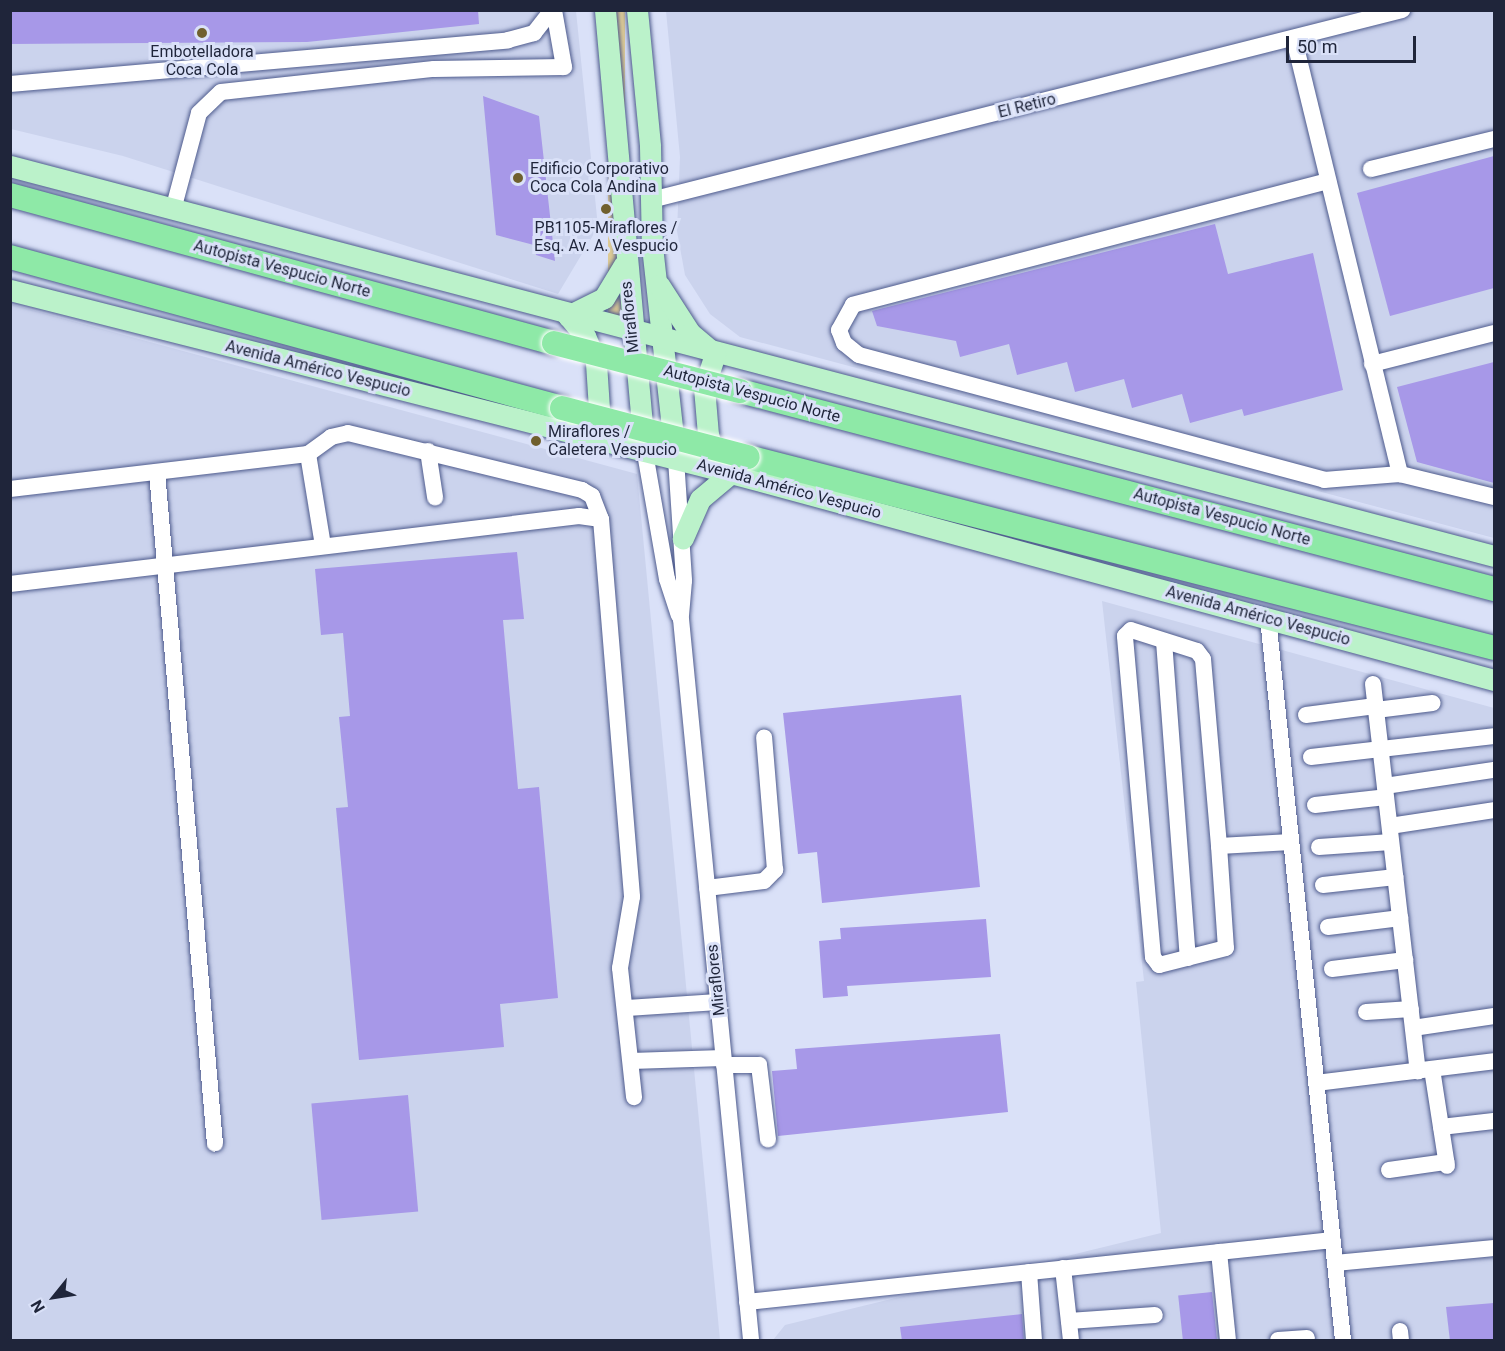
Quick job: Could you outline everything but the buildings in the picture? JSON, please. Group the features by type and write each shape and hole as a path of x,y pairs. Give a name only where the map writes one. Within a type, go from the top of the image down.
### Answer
{"highway":[{"name":"Autopista Vespucio Norte","path":"10,195 554,343 1494,589"},
{"path":"10,256 562,408 740,465 1494,648"}],"main road":[{"name":"Miraflores","path":"605,10 624,265 645,453"},
{"name":"Miraflores","path":"637,10 656,279 676,459"},
{"path":"10,166 662,341 1494,556"},
{"path":"568,316 604,298 624,265"},
{"path":"656,279 690,333 715,354"},
{"name":"Avenida Américo Vespucio","path":"10,290 645,453 676,459 740,465 1268,618 1494,680"},
{"path":"568,316 585,336 596,362 599,408 586,438"},
{"path":"682,538 700,499 740,465 715,455 708,435 704,387 715,354"}],"street":[{"path":"10,84 508,40 534,33 553,10"},
{"path":"173,210 199,113 222,92 434,69 564,68 553,10"},
{"name":"El Retiro","path":"651,200 1402,10"},
{"path":"1294,39 1400,474"},
{"path":"1371,169 1494,139"},
{"path":"1328,181 853,305 840,330 844,343 859,355 1324,480 1400,474 1494,497"},
{"path":"1372,364 1494,333"},
{"path":"10,489 308,454 331,437 348,434 582,490 592,496 601,519 632,897 620,953 634,1097"},
{"path":"428,452 435,497"},
{"name":"Miraflores","path":"645,453 667,579 681,619"},
{"path":"308,454 323,546"},
{"name":"Miraflores","path":"676,459 682,538 681,619 751,1341"},
{"path":"157,472 215,1144"},
{"path":"10,584 579,516 601,519"},
{"path":"1268,618 1343,1341"},
{"path":"1131,630 1197,651 1203,659 1219,846 1226,948 1159,965 1153,957 1125,636 1131,630"},
{"path":"1164,640 1188,958"},
{"path":"1373,684 1413,1028 1441,1127 1446,1164 1389,1170"},
{"path":"1306,715 1433,703"},
{"path":"1311,757 1494,736"},
{"path":"707,888 764,881 775,870 764,737"},
{"path":"1315,805 1494,770"},
{"path":"1319,847 1390,834 1494,810"},
{"path":"1219,846 1291,842"},
{"path":"1323,885 1395,877"},
{"path":"1328,927 1400,918"},
{"path":"1332,969 1405,960"},
{"path":"627,1008 718,1002"},
{"path":"1366,1012 1411,1009"},
{"path":"1413,1028 1494,1017"},
{"path":"631,1061 724,1061 759,1065 768,1139"},
{"path":"1316,1083 1494,1061"},
{"path":"1441,1127 1494,1121"},
{"path":"747,1302 1333,1239"},
{"path":"1335,1263 1494,1248"},
{"path":"1219,1252 1228,1341"},
{"path":"1063,1268 1071,1341"},
{"path":"1029,1272 1034,1341"},
{"path":"1069,1322 1155,1315"},
{"path":"1278,1341 1307,1338"}],"shaded area":[{"path":"11,11 576,11 598,227 558,294 123,156 11,129"},
{"path":"608,11 625,11 625,325 608,325"},
{"path":"666,11 1494,11 1494,538 740,337 710,314 685,275 677,231 680,157"},
{"path":"10,304 637,474 720,1340 11,1340"},
{"path":"1102,601 1494,708 1494,1340 773,1340 785,1325 1161,1233 1136,982 1144,981"}],"place":[{"name":"Embotelladora Coca Cola","path":"202,33"},
{"name":"Edificio Corporativo Coca Cola Andina","path":"518,178"},
{"name":"PB1105-Miraflores / Esq. Av. A. Vespucio","path":"606,209"},
{"name":"Miraflores / Caletera Vespucio","path":"536,441"}]}
